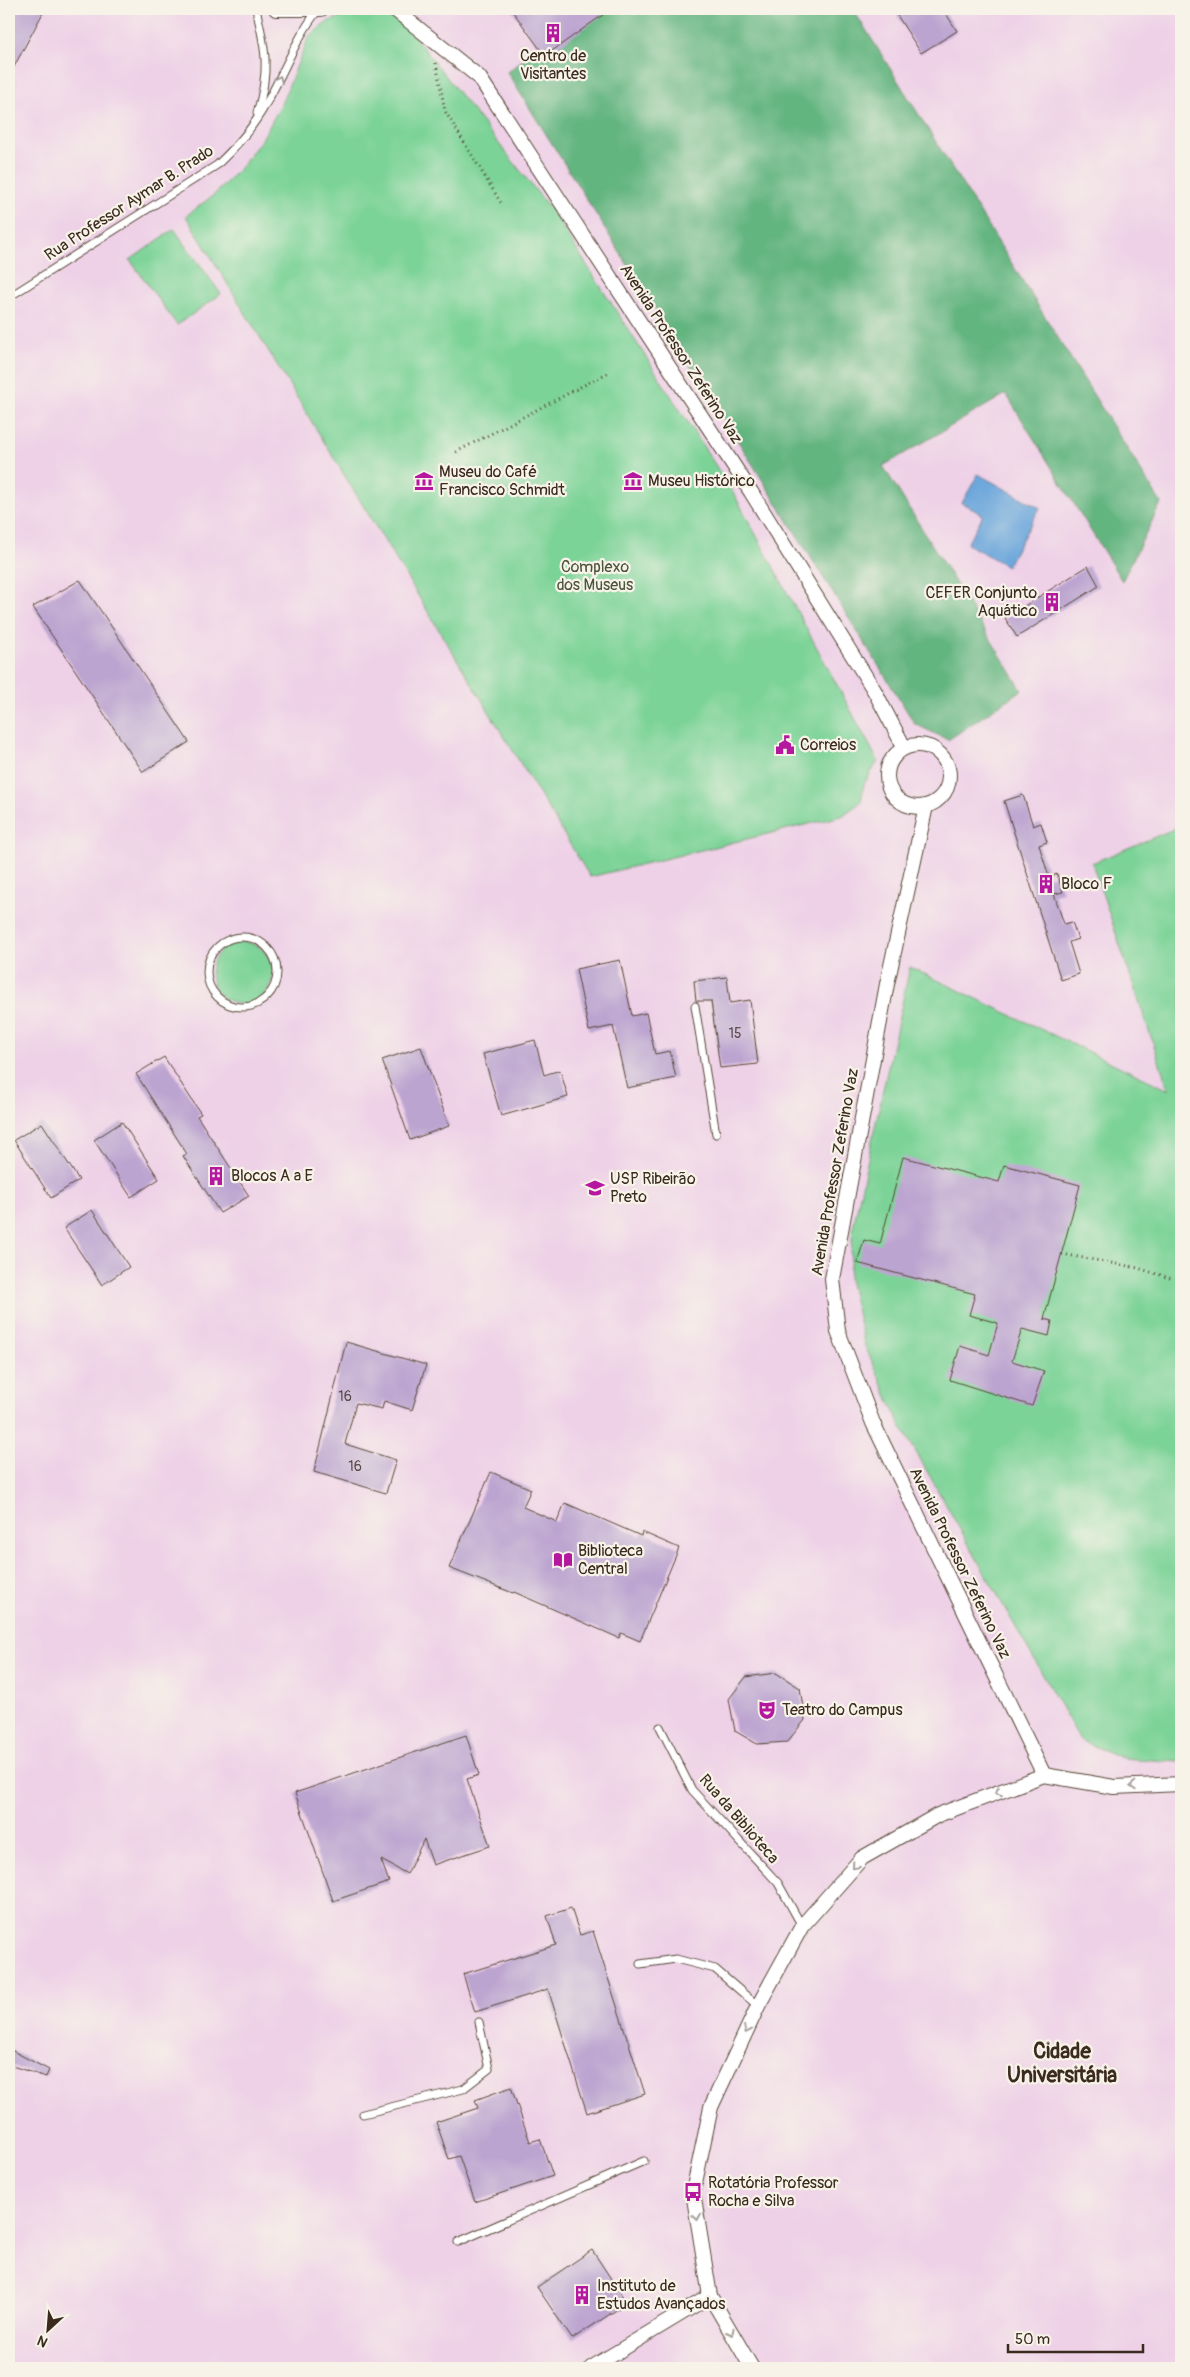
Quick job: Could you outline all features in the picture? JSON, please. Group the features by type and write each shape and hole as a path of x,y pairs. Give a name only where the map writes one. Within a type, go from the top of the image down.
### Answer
{"street":[{"path":"276,9 319,9"},
{"name":"Avenida Professor Zeferino Vaz","path":"394,9 479,77 751,492 874,690 904,747"},
{"path":"915,744 927,745 937,751 944,759 948,768 949,778 942,796 926,806 916,807 896,799 890,790 886,778 888,765 894,754 904,747 915,744"},
{"name":"Avenida Professor Zeferino Vaz","path":"926,806 887,984 832,1279 838,1331 873,1423 1044,1775"},
{"path":"752,2368 710,2296 693,2192 711,2107 758,2006 802,1926 862,1858 938,1815 1044,1775 1114,1787 1181,1784"},
{"path":"591,2368 710,2296"}],"lane":[{"name":"Rua Professor Aymar B. Prado","path":"254,121 266,74 265,48 256,9"},
{"name":"Rua Professor Aymar B. Prado","path":"9,297 216,165 231,152 267,103 303,30 319,9"},
{"path":"245,937 265,946 272,955 276,976 273,986 268,995 257,1004 238,1006 227,1003 218,997 211,988 207,977 210,957 224,942 245,937"},
{"path":"695,1006 716,1134"},
{"name":"Rua da Biblioteca","path":"660,1727 692,1790 778,1883 802,1926"},
{"path":"640,1964 676,1959 715,1969 758,2006"},
{"path":"363,2114 463,2089 489,2069 479,2022"},
{"path":"458,2242 644,2161"}],"path":[{"path":"431,39 445,111 501,203"},
{"path":"456,452 611,371"},
{"path":"1062,1254 1138,1268 1173,1279"}],"shaded area":[{"name":"USP Ribeirão Preto","path":"9,9 1181,9 1181,2368 9,2368"}],"green space":[{"path":"589,9 853,9 1161,503 1122,581 1006,394 883,466 1022,690 948,740 915,724 507,72"},
{"name":"Complexo dos Museus","path":"354,13 379,14 403,22 552,211 734,494 878,761 864,784 861,802 842,816 590,877 186,216 215,194 240,168 262,139 280,107 309,36 329,21"},
{"path":"174,229 221,294 177,325 130,260"},
{"path":"1181,826 1181,1762 1122,1758 1080,1740 900,1424 865,1346 849,1279 853,1227 910,967 1169,1090 1092,863"},
{"path":"236,942 248,942 264,951 271,961 273,973 271,985 264,995 248,1004 236,1004 225,999 216,990 211,979 211,967 216,956 225,947"}],"water":[{"path":"978,474 1040,508 1007,566 967,544 983,515 962,503"}],"building":[{"path":"9,9 45,9 9,76"},
{"name":"Centro de Visitantes","path":"511,9 611,9 545,56"},
{"path":"893,9 943,9 957,31 921,53"},
{"name":"CEFER Conjunto Aquático","path":"1088,566 1099,586 1017,637 1005,618"},
{"path":"80,580 189,742 143,772 33,607"},
{"name":"Bloco F","path":"1023,795 1033,826 1041,823 1047,842 1039,845 1049,877 1057,874 1063,892 1054,894 1064,924 1072,922 1078,939 1069,942 1079,974 1061,980 1004,801"},
{"path":"620,960 632,1016 646,1013 655,1054 670,1051 676,1078 627,1088 613,1026 589,1031 576,969"},
{"path":"727,977 730,1003 750,1000 758,1064 720,1068 711,1001 696,1001 694,981"},
{"path":"535,1040 544,1075 560,1070 568,1097 501,1116 483,1054"},
{"path":"421,1047 449,1126 410,1140 382,1060"},
{"path":"164,1057 201,1114 197,1116 249,1196 220,1213 183,1156 187,1154 136,1074"},
{"path":"122,1122 159,1179 131,1197 94,1140"},
{"path":"42,1123 79,1180 51,1198 14,1140"},
{"path":"903,1157 999,1182 1004,1165 1080,1185 1044,1319 1052,1321 1049,1336 1022,1329 1012,1361 1044,1371 1032,1406 950,1380 960,1346 989,1355 998,1323 969,1315 975,1294 857,1263 864,1240 880,1244"},
{"path":"92,1210 129,1267 102,1285 64,1228"},
{"path":"346,1342 426,1365 412,1410 384,1401 382,1409 356,1403 345,1444 396,1460 386,1493 314,1472"},
{"name":"Biblioteca Central","path":"491,1472 531,1489 523,1507 557,1522 565,1503 641,1536 642,1532 679,1548 640,1641 621,1633 619,1638 514,1592 449,1568"},
{"name":"Teatro do Campus","path":"776,1673 800,1688 805,1720 787,1742 757,1744 735,1731 729,1699 746,1677"},
{"path":"466,1735 479,1775 467,1779 490,1846 433,1865 424,1839 407,1874 381,1860 389,1882 333,1901 295,1793"},
{"path":"571,1908 580,1935 593,1931 645,2094 587,2113 548,1989 475,2012 463,1974 556,1945 547,1916"},
{"path":"9,2049 49,2070 46,2077 9,2065"},
{"path":"511,2087 530,2142 540,2139 553,2176 475,2202 459,2156 449,2159 436,2122 478,2108 475,2100"},
{"name":"Instituto de Estudos Avançados","path":"592,2250 627,2303 572,2339 537,2287"}],"place":[{"name":"Centro de Visitantes","path":"553,33"},
{"name":"Museu do Café Francisco Schmidt","path":"424,481"},
{"name":"Museu Histórico","path":"633,481"},
{"name":"CEFER Conjunto Aquático","path":"1052,602"},
{"name":"Correios","path":"785,745"},
{"name":"Bloco F","path":"1046,884"},
{"name":"Blocos A a E","path":"216,1176"},
{"name":"USP Ribeirão Preto","path":"595,1188"},
{"name":"Biblioteca Central","path":"563,1560"},
{"name":"Teatro do Campus","path":"767,1710"},
{"name":"Rotatória Professor Rocha e Silva","path":"693,2192"},
{"name":"Instituto de Estudos Avançados","path":"582,2295"}],"district":[{"name":"Cidade Universitária","path":"1062,2063"}]}
